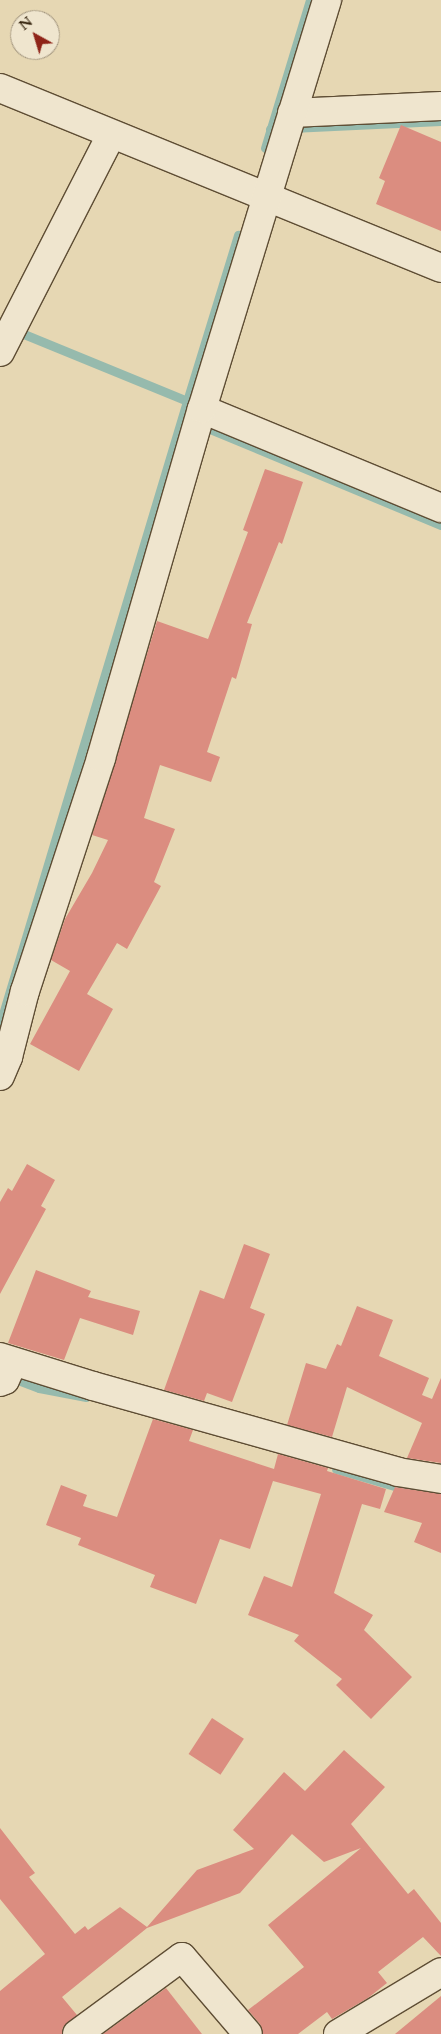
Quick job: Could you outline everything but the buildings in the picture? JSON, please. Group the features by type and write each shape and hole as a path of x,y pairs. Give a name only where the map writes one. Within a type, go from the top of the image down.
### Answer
{"street":[{"path":"0,1076 8,1057 25,991 101,758 202,409 327,0"},
{"path":"0,88 111,135 267,196 441,268"},
{"path":"290,123 441,106"},
{"path":"8,337 111,135"},
{"path":"202,409 441,508"},
{"path":"5,1370 398,1472 441,1479"},
{"path":"77,2034 182,1957 248,2034"},
{"path":"338,2034 441,1972"}],"waterway":[{"path":"265,148 310,0"},
{"path":"270,129 441,121"},
{"path":"0,1024 238,235"},
{"path":"14,330 187,401 189,404"},
{"path":"210,429 441,525"},
{"path":"10,1377 39,1388 86,1397"},
{"path":"336,1469 408,1490"}]}
